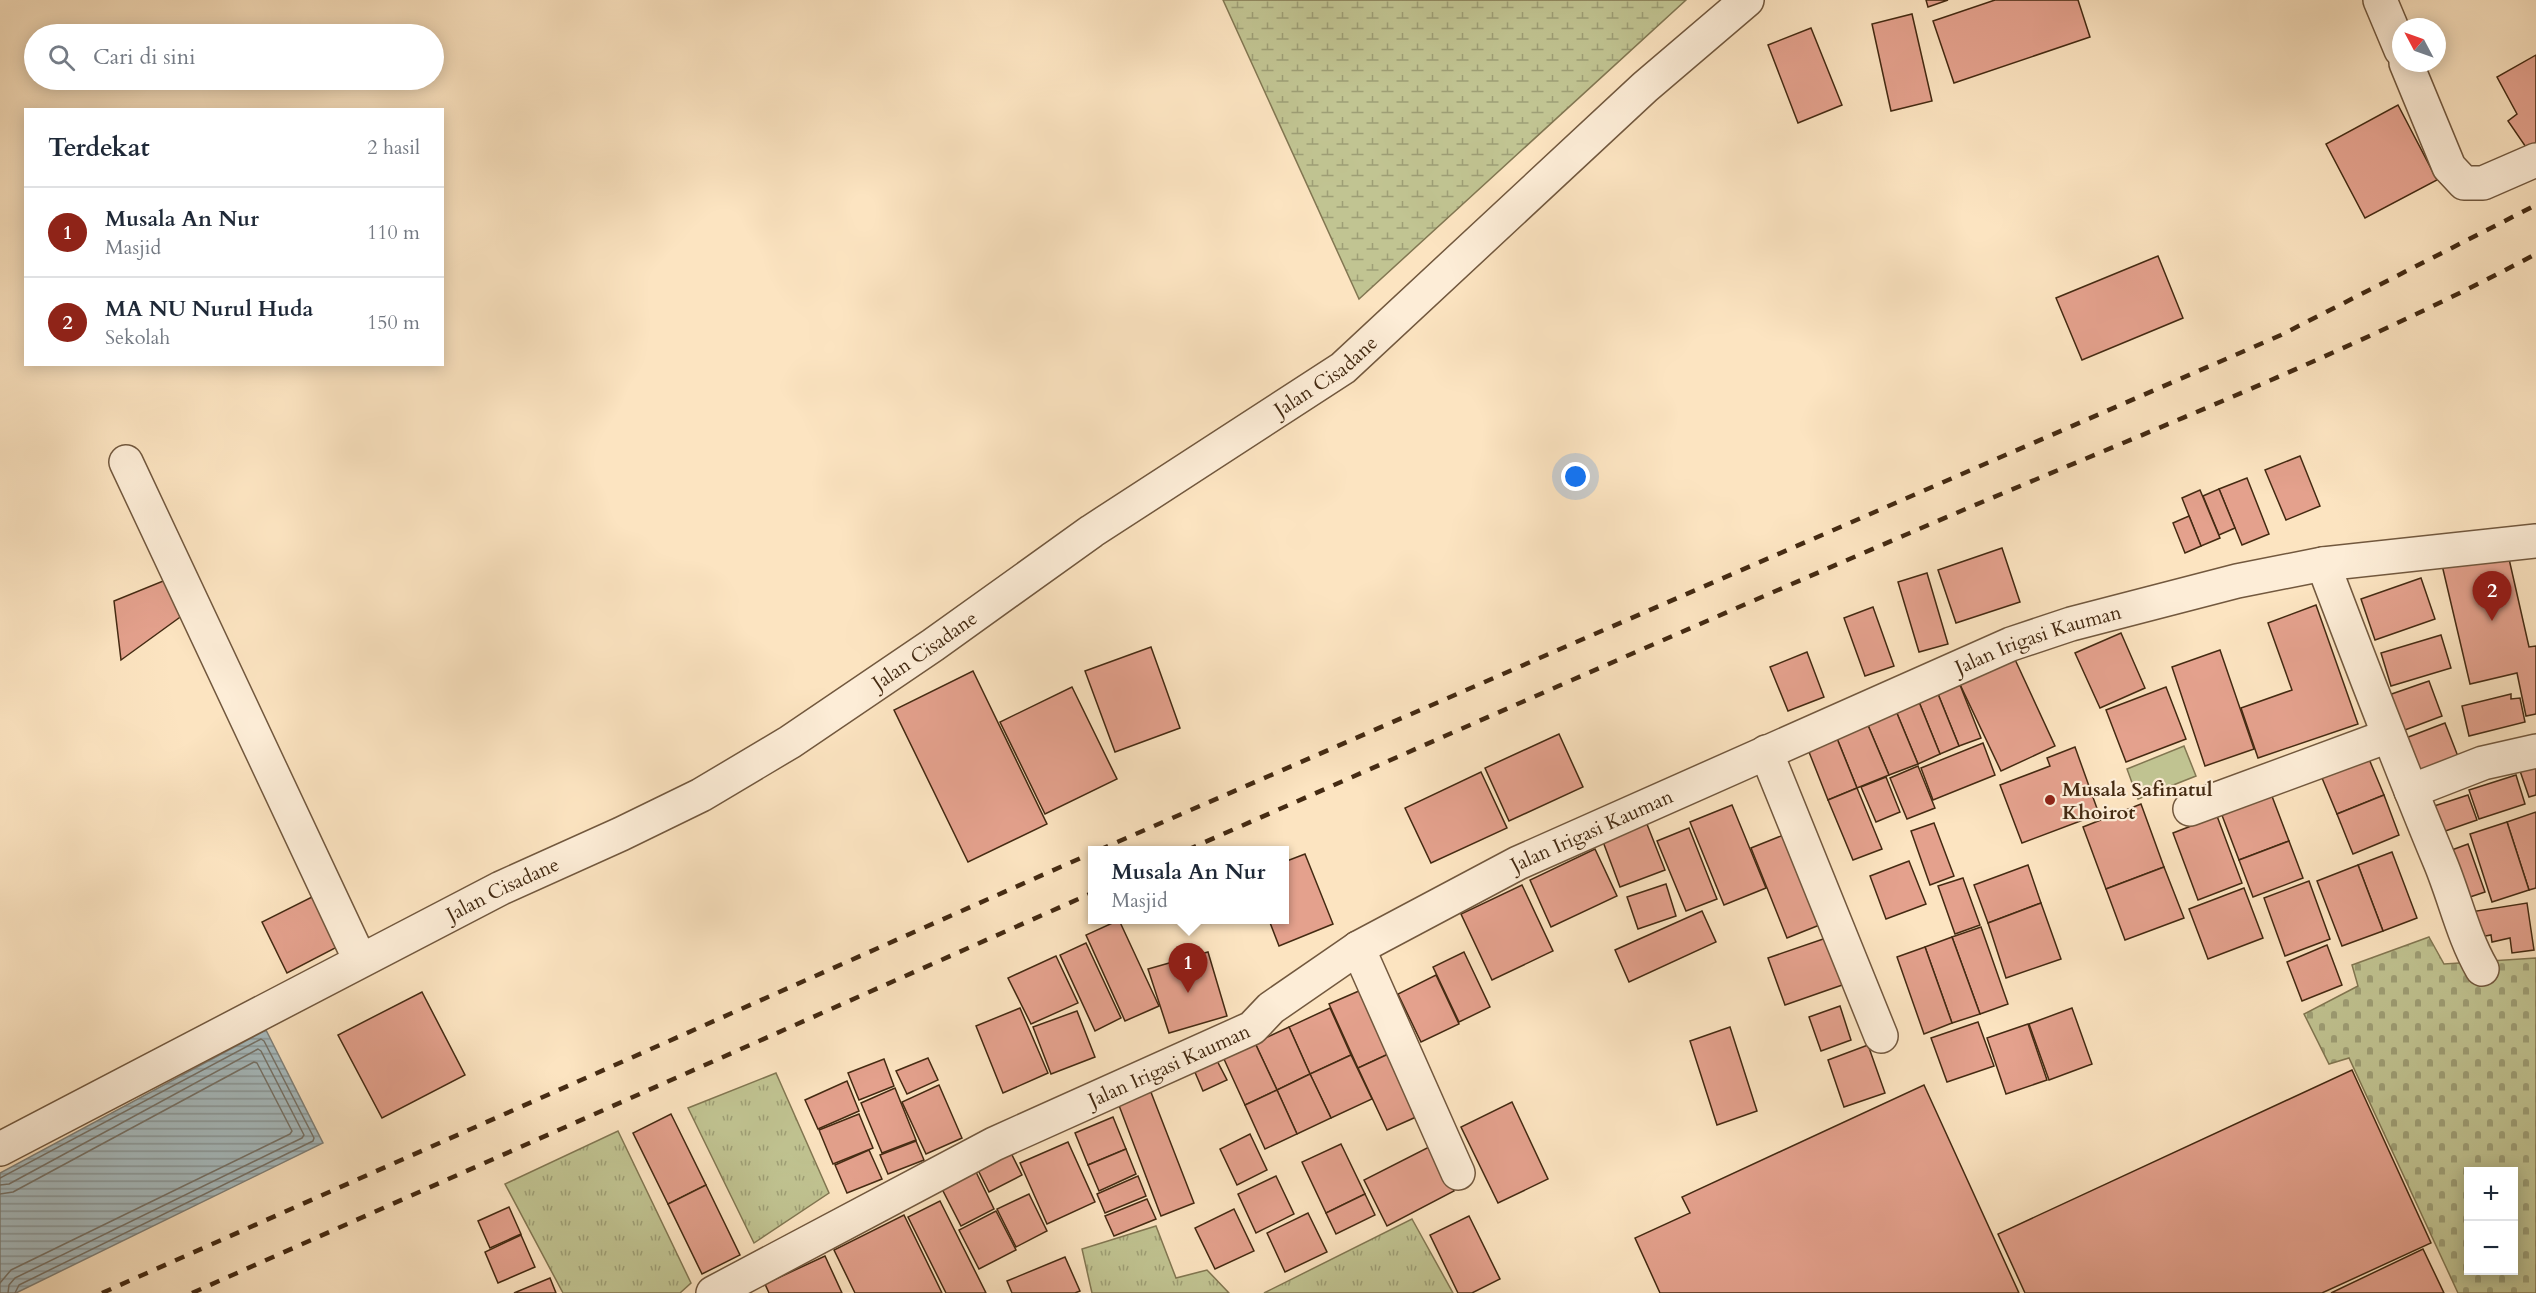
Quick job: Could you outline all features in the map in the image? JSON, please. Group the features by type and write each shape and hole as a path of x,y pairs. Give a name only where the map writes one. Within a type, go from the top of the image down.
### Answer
{"street":[{"name":"Jalan Cisadane","path":"0,1149 501,888 701,795 790,742 933,645 1092,531 1343,368 1645,87 1747,0"},
{"path":"2380,0 2392,29"},
{"path":"2410,72 2449,167 2464,183 2483,183 2536,160"},
{"path":"126,462 360,960"},
{"name":"Jalan Irigasi Kauman","path":"713,1293 994,1144 1252,1028 1271,1008 1358,948 1518,863 2011,644 2071,624 2237,581 2323,564 2536,541"},
{"path":"2323,564 2388,736 2446,877 2471,951 2482,969"},
{"path":"2190,808 2388,736"},
{"path":"2411,791 2483,763 2536,751"},
{"path":"1766,752 1881,1036"},
{"path":"1358,948 1458,1173"}],"green space":[{"path":"1223,0 1686,0 1359,299"},
{"path":"2184,746 2196,776 2138,799 2127,769"},
{"path":"2429,937 2444,964 2536,958 2536,1293 2458,1293 2349,1058 2329,1064 2304,1014 2358,986 2352,965"},
{"path":"776,1073 829,1193 754,1243 688,1108"},
{"path":"618,1131 691,1283 680,1293 563,1293 505,1184"},
{"path":"1412,1219 1453,1293 1264,1293"},
{"path":"1156,1226 1176,1278 1207,1270 1229,1293 1092,1293 1082,1249"}],"water":[{"path":"266,1030 323,1143 16,1293 0,1293 0,1173"}],"building":[{"path":"1926,0 1948,0 1928,7"},
{"path":"1995,0 2078,0 2090,37 1954,83 1933,21"},
{"path":"1912,14 1932,101 1891,111 1872,24"},
{"path":"1811,28 1842,105 1798,123 1768,45"},
{"path":"2536,55 2536,153 2532,156 2508,121 2517,114 2497,77"},
{"path":"2398,105 2437,180 2365,218 2326,144"},
{"path":"2158,256 2183,318 2082,360 2056,298"},
{"path":"2300,456 2320,506 2286,520 2265,470"},
{"path":"2247,478 2269,534 2242,545 2219,489"},
{"path":"2219,489 2235,528 2219,535 2203,496"},
{"path":"2200,490 2220,538 2201,546 2182,498"},
{"path":"2189,516 2201,546 2185,553 2173,523"},
{"path":"2002,548 2020,602 1956,623 1938,570"},
{"path":"2507,550 2529,647 2536,646 2536,714 2526,716 2517,673 2470,684 2442,565"},
{"path":"1927,573 1948,644 1919,652 1898,582"},
{"path":"173,577 183,615 121,660 114,601"},
{"path":"2421,578 2435,619 2375,640 2361,599"},
{"path":"2316,605 2358,724 2258,758 2241,708 2292,690 2268,623"},
{"path":"1873,607 1894,666 1865,676 1844,618"},
{"path":"2121,633 2145,688 2100,708 2075,653"},
{"path":"2441,635 2451,668 2391,686 2381,653"},
{"path":"1151,647 1180,728 1115,752 1085,671"},
{"path":"2220,650 2254,749 2205,766 2172,667"},
{"path":"1807,652 1824,697 1788,711 1770,667"},
{"path":"2012,653 2055,746 2001,771 1957,678"},
{"path":"973,671 1047,824 968,862 894,710"},
{"path":"2429,681 2442,716 2397,733 2383,697"},
{"path":"1960,685 1981,738 1959,746 1938,694"},
{"path":"1072,687 1117,779 1045,814 1000,722"},
{"path":"2166,687 2186,739 2126,762 2106,710"},
{"path":"1938,694 1959,746 1940,754 1919,702"},
{"path":"2511,694 2511,699 2520,698 2525,722 2469,736 2462,706"},
{"path":"1919,702 1940,754 1918,764 1896,711"},
{"path":"1896,711 1918,764 1889,775 1867,723"},
{"path":"1867,723 1889,775 1857,788 1836,736"},
{"path":"2445,723 2459,759 2411,777 2398,741"},
{"path":"1559,734 1583,787 1509,821 1485,768"},
{"path":"1836,736 1857,788 1828,800 1807,747"},
{"path":"1983,743 1995,775 1933,800 1921,768"},
{"name":"Musala Safinatul Khoirot","path":"2075,747 2099,814 2022,843 2000,785 2050,766 2047,758"},
{"path":"2364,747 2384,795 2337,814 2317,766"},
{"path":"2536,762 2536,795 2529,797 2519,768"},
{"path":"1918,766 1935,808 1907,819 1890,778"},
{"path":"1481,772 1507,828 1431,863 1405,808"},
{"path":"2516,775 2525,804 2479,819 2469,790"},
{"path":"1886,777 1900,812 1876,822 1861,787"},
{"path":"1857,788 1882,849 1853,860 1828,800"},
{"path":"2270,791 2289,841 2239,860 2220,810"},
{"path":"2384,795 2399,835 2353,854 2337,814"},
{"path":"2468,795 2477,820 2431,836 2422,810"},
{"path":"2141,804 2164,867 2106,889 2083,827"},
{"path":"1732,805 1766,888 1724,905 1690,822"},
{"path":"2536,812 2536,888 2529,890 2507,822"},
{"path":"1643,814 1665,870 1620,887 1599,831"},
{"path":"2217,816 2242,883 2198,900 2173,833"},
{"path":"2507,822 2529,890 2492,902 2470,834"},
{"path":"1934,823 1954,876 1930,885 1911,831"},
{"path":"1689,828 1717,899 1686,911 1657,841"},
{"path":"1786,834 1822,924 1787,938 1751,848"},
{"path":"2289,841 2303,878 2253,897 2239,860"},
{"path":"2468,844 2485,892 2458,901 2441,854"},
{"path":"1595,849 1617,896 1551,927 1530,880"},
{"path":"2392,852 2417,918 2383,931 2358,865"},
{"path":"1305,854 1333,924 1279,946 1271,924 1289,924 1289,860"},
{"path":"1909,861 1926,904 1886,919 1870,876"},
{"path":"2028,865 2041,903 1988,923 1974,885"},
{"path":"2358,865 2383,931 2342,946 2317,881"},
{"path":"2164,867 2184,918 2125,940 2106,889"},
{"path":"1963,878 1980,925 1955,934 1938,886"},
{"path":"2309,881 2330,939 2285,956 2264,898"},
{"path":"1666,884 1676,916 1638,929 1627,897"},
{"path":"1522,885 1553,951 1492,980 1461,914"},
{"path":"2244,888 2263,938 2208,959 2189,909"},
{"path":"314,896 339,946 287,973 262,922"},
{"path":"2041,903 2061,959 2006,978 1988,923"},
{"path":"2527,903 2534,950 2512,953 2510,938 2492,942 2491,935 2475,938 2470,912"},
{"path":"1702,911 1716,942 1629,982 1615,950"},
{"path":"1110,924 1121,924 1159,1006 1125,1021 1086,935"},
{"path":"1981,927 2008,1004 1980,1014 1952,937"},
{"path":"1832,936 1848,983 1785,1005 1768,958"},
{"path":"1952,937 1980,1014 1952,1023 1925,947"},
{"path":"1086,943 1121,1018 1095,1031 1060,955"},
{"path":"2327,945 2342,985 2302,1001 2287,962"},
{"path":"1925,947 1952,1023 1924,1034 1897,957"},
{"path":"1208,952 1227,1016 1169,1033 1148,969"},
{"path":"1464,952 1490,1007 1459,1022 1433,967"},
{"path":"1056,956 1078,1003 1031,1024 1008,978"},
{"path":"1436,975 1459,1024 1421,1042 1398,994"},
{"path":"1368,987 1397,1050 1358,1068 1329,1004"},
{"path":"422,992 465,1075 382,1118 338,1035"},
{"path":"1840,1006 1851,1040 1821,1051 1809,1017"},
{"path":"1020,1008 1048,1073 1003,1093 976,1026"},
{"path":"1330,1008 1351,1055 1310,1074 1289,1027"},
{"path":"2072,1008 2092,1064 2049,1080 2029,1024"},
{"path":"1077,1011 1095,1057 1051,1074 1033,1027"},
{"path":"1978,1022 1994,1066 1947,1082 1931,1038"},
{"path":"2028,1024 2047,1080 2006,1094 1987,1038"},
{"path":"1289,1027 1310,1074 1277,1090 1255,1043"},
{"path":"1730,1027 1757,1111 1717,1125 1690,1041"},
{"path":"1255,1043 1277,1090 1245,1105 1223,1057"},
{"path":"1868,1045 1885,1093 1844,1107 1828,1060"},
{"path":"1397,1050 1425,1113 1387,1130 1358,1068"},
{"path":"1213,1053 1227,1080 1203,1091 1191,1063"},
{"path":"1351,1055 1372,1099 1331,1118 1310,1074"},
{"path":"928,1058 938,1080 907,1094 896,1071"},
{"path":"884,1059 894,1086 859,1100 848,1073"},
{"path":"2352,1070 2431,1243 2322,1293 2025,1293 1998,1234"},
{"path":"1310,1074 1331,1118 1297,1134 1277,1090"},
{"path":"847,1081 859,1111 818,1129 805,1100"},
{"path":"1147,1082 1194,1203 1161,1216 1115,1095"},
{"path":"939,1085 962,1138 926,1154 902,1102"},
{"path":"1924,1085 2019,1293 1660,1293 1635,1238 1690,1213 1682,1197"},
{"path":"895,1088 916,1140 882,1153 861,1103"},
{"path":"1277,1090 1297,1134 1265,1149 1245,1105"},
{"path":"1512,1102 1548,1179 1498,1203 1461,1127"},
{"path":"671,1114 706,1185 668,1204 633,1133"},
{"path":"859,1114 873,1148 833,1164 819,1130"},
{"path":"1113,1117 1126,1149 1088,1165 1075,1133"},
{"path":"1250,1134 1267,1170 1237,1185 1220,1149"},
{"path":"916,1141 924,1160 888,1174 880,1155"},
{"path":"1068,1142 1095,1202 1047,1224 1020,1163"},
{"path":"1341,1144 1365,1194 1326,1213 1302,1162"},
{"path":"1007,1145 1022,1175 989,1192 974,1162"},
{"path":"1431,1146 1454,1191 1387,1226 1364,1180"},
{"path":"1126,1149 1136,1174 1099,1191 1088,1165"},
{"path":"869,1150 882,1179 847,1193 835,1165"},
{"path":"975,1170 994,1209 961,1226 941,1187"},
{"path":"1138,1176 1146,1196 1105,1213 1097,1194"},
{"path":"1276,1176 1294,1214 1256,1233 1238,1194"},
{"path":"706,1185 740,1255 702,1274 668,1204"},
{"path":"1029,1194 1047,1231 1016,1247 997,1209"},
{"path":"1365,1194 1375,1215 1336,1234 1326,1213"},
{"path":"1147,1199 1156,1219 1114,1236 1105,1216"},
{"path":"940,1201 986,1293 946,1293 908,1217"},
{"path":"509,1207 521,1234 490,1248 478,1221"},
{"path":"1234,1209 1254,1251 1215,1269 1195,1228"},
{"path":"996,1211 1016,1250 979,1269 959,1230"},
{"path":"1308,1213 1327,1252 1285,1272 1267,1233"},
{"path":"904,1215 942,1293 855,1293 834,1250"},
{"path":"1469,1216 1500,1279 1472,1293 1458,1293 1430,1235"},
{"path":"521,1235 535,1267 498,1283 485,1252"},
{"path":"2423,1249 2444,1293 2331,1293"},
{"path":"825,1256 842,1293 769,1293 765,1284"},
{"path":"1065,1257 1080,1291 1075,1293 1012,1293 1007,1281"},
{"path":"550,1278 556,1293 514,1293"}],"railway":[{"path":"1108,846 2281,335 2536,205"},
{"path":"1196,846 1767,595 2324,357 2536,254"},
{"path":"102,1293 1088,855"},
{"path":"192,1293 1088,895"}],"place":[{"name":"MA NU Nurul Huda","path":"2492,621"},
{"name":"Musala Safinatul Khoirot","path":"2050,800"},
{"name":"Musala An Nur","path":"1188,993"}]}
